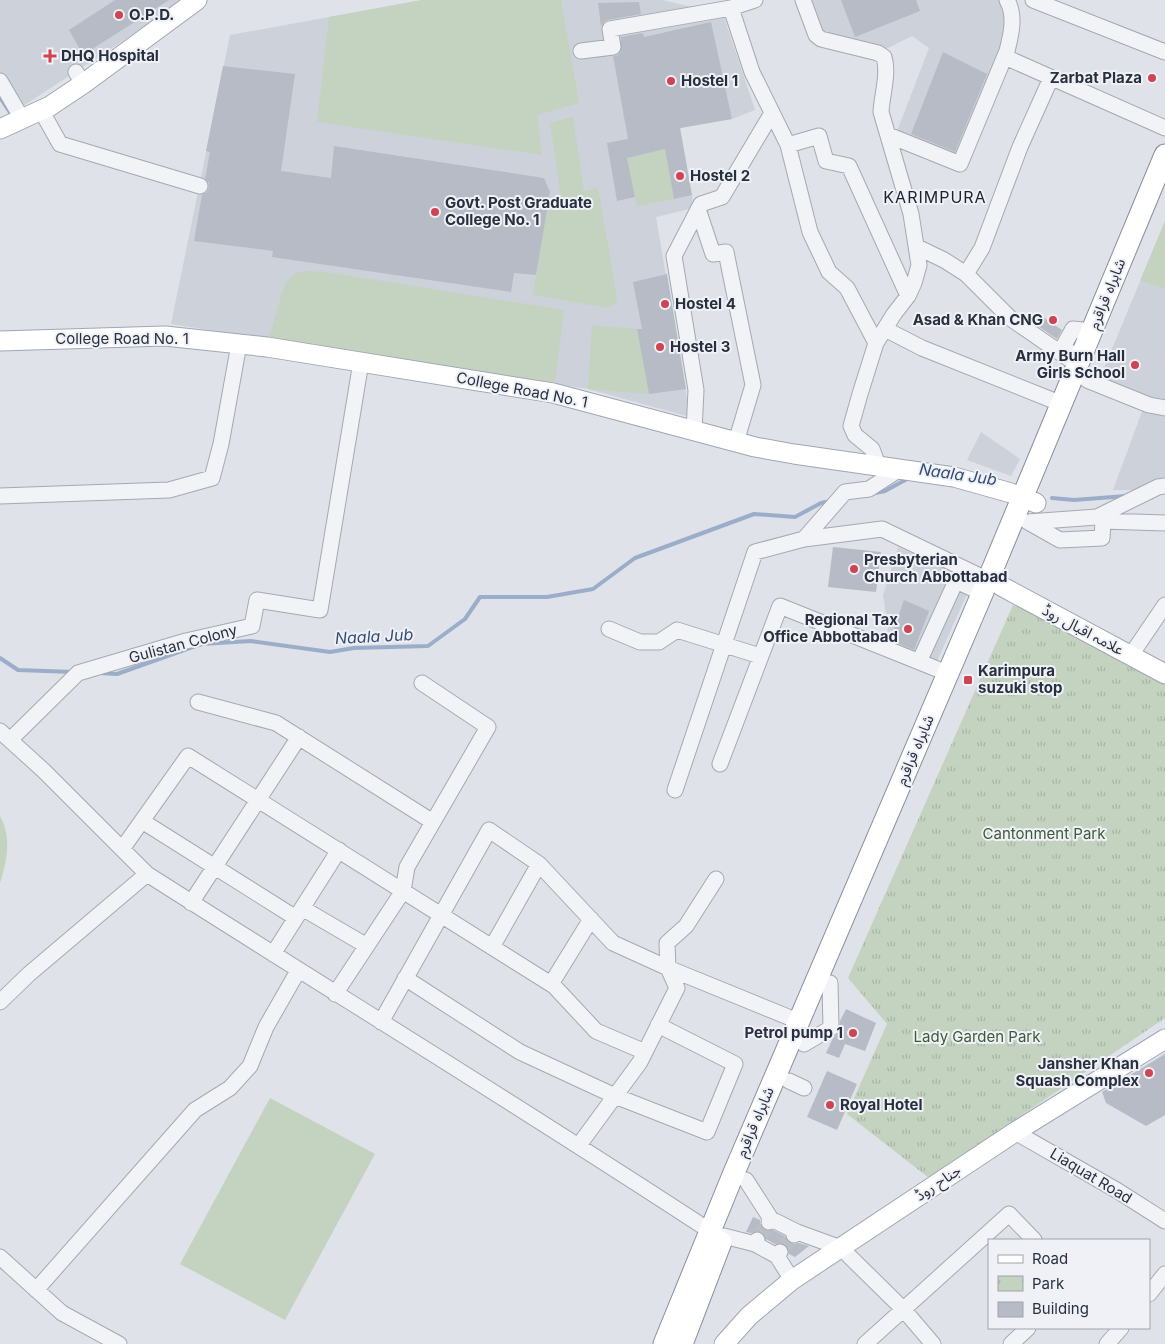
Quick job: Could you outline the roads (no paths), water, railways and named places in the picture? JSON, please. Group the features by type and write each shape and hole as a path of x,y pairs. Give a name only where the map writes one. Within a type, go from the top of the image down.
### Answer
{"highway":[{"name":"شاہراہ قراقرم","path":"1029,507 1062,404 1083,372 1092,331 1165,155"},
{"name":"شاہراہ قراقرم","path":"682,1344 717,1233 798,1022 948,673 1029,507 1083,372 1165,191"},
{"name":"شاہراہ قراقرم","path":"664,1344 717,1233 796,1084 804,1044 990,586"}],"main road":[{"path":"10,120 41,110 79,78 197,0"},
{"name":"College Road No. 1","path":"0,341 165,336 239,344 361,362 553,393 736,442 794,454 954,477 1029,507"},
{"name":"علامہ اقبال روڈ","path":"990,586 1131,655 1165,674"},
{"name":"جناح روڈ","path":"724,1344 749,1316 792,1280 1015,1132 1165,1039"}],"street":[{"path":"581,51 613,47 610,29 731,8 755,0"},
{"path":"803,0 816,35 821,40 871,50 884,57 886,65 881,112 911,214 917,247 919,265 914,283 908,296 876,343 851,426 855,435 872,449 878,465"},
{"path":"889,139 893,137 960,164 1003,62 1011,34 1012,18 1010,5 1007,0"},
{"path":"1032,0 1165,52"},
{"path":"731,8 752,72 788,145 810,232 829,272 847,288 876,343"},
{"path":"1003,62 1051,78 1165,128"},
{"path":"966,274 982,248 1020,147 1051,78"},
{"path":"0,82 10,120"},
{"path":"41,110 60,144 200,186"},
{"path":"694,431 696,390 674,256 701,204 722,196 772,113"},
{"path":"788,145 819,136 826,161 849,166 908,296"},
{"path":"698,209 713,254 726,252 753,385 736,442"},
{"path":"917,247 944,260 966,274 1010,318 1083,372 1149,406 1165,408"},
{"path":"884,329 922,348 1062,404"},
{"path":"0,496 169,490 212,478 221,444 239,344"},
{"name":"Gulistan Colony","path":"5,736 85,671 186,642 252,626 257,600 320,610 361,362"},
{"path":"804,539 845,492 870,489 900,469"},
{"path":"1029,507 1097,517 1158,486 1165,486"},
{"path":"1029,507 1060,540 1102,538 1103,521 1165,524"},
{"path":"675,790 755,552 804,539 882,529 990,586"},
{"path":"920,662 956,580 990,586"},
{"path":"720,764 780,606 948,673"},
{"path":"1131,655 1165,606"},
{"path":"609,629 640,642 659,642 677,630 760,656"},
{"path":"335,994 404,891 407,867 488,727 422,683"},
{"path":"198,702 276,723 433,822"},
{"path":"5,736 44,771 147,874 298,971 717,1233 756,1242 779,1254 792,1280"},
{"path":"191,903 299,737"},
{"path":"122,849 188,756 551,984 596,1031 645,1052"},
{"path":"142,821 215,867 299,913 367,946"},
{"path":"381,1022 489,830 539,864 613,943 798,1022"},
{"path":"272,954 338,850"},
{"path":"492,947 539,864"},
{"path":"0,1002 29,974 147,874"},
{"path":"578,1145 640,1062 677,988 668,968 667,943 686,926 716,879"},
{"path":"551,984 591,919"},
{"path":"36,1290 195,1110 230,1088 250,1066 266,1027 298,971"},
{"path":"406,978 520,1052 615,1096 707,1132 735,1064 658,1025"},
{"name":"Liaquat Road","path":"1015,1132 1118,1191 1165,1221"},
{"path":"746,1180 770,1221 796,1233 841,1248 904,1310 933,1344"},
{"path":"865,1344 1009,1214 1033,1239"},
{"path":"0,1257 62,1313 119,1344"},
{"path":"1150,1293 1165,1274"},
{"path":"1011,1344 1027,1329"},
{"path":"1107,1344 1120,1329"}],"waterway":[{"path":"0,97 11,114"},
{"name":"Naala Jub","path":"875,493 885,491 907,479"},
{"name":"Naala Jub","path":"1052,498 1074,500 1126,496"},
{"name":"Naala Jub","path":"100,673 117,674 201,644 251,641 330,652 354,648 428,646 465,619 480,597 547,597 593,589 635,558 754,514 795,517 821,503 831,501"},
{"name":"Naala Jub","path":"0,658 18,670 73,672"}],"tunnel":[{"path":"757,1240 769,1222"},
{"path":"780,1252 794,1235"}],"place":[{"name":"O.P.D.","path":"119,15"},
{"name":"DHQ Hospital","path":"50,56"},
{"name":"Zarbat Plaza","path":"1152,78"},
{"name":"Hostel 1","path":"671,81"},
{"name":"Hostel 2","path":"680,176"},
{"name":"Govt. Post Graduate College No. 1","path":"435,212"},
{"name":"Hostel 4","path":"665,304"},
{"name":"Asad & Khan CNG","path":"1053,320"},
{"name":"Hostel 3","path":"660,347"},
{"name":"Army Burn Hall Girls School","path":"1135,365"},
{"name":"Presbyterian Church Abbottabad","path":"854,569"},
{"name":"Regional Tax Office Abbottabad","path":"908,629"},
{"name":"Karimpura suzuki stop","path":"968,680"},
{"name":"Petrol pump 1","path":"853,1033"},
{"name":"Jansher Khan Squash Complex","path":"1149,1073"},
{"name":"Royal Hotel","path":"830,1105"}],"district":[{"name":"KARIMPURA","path":"935,197"}],"park label":[{"name":"Cantonment Park","path":"1044,834"},
{"name":"Lady Garden Park","path":"977,1037"}]}
